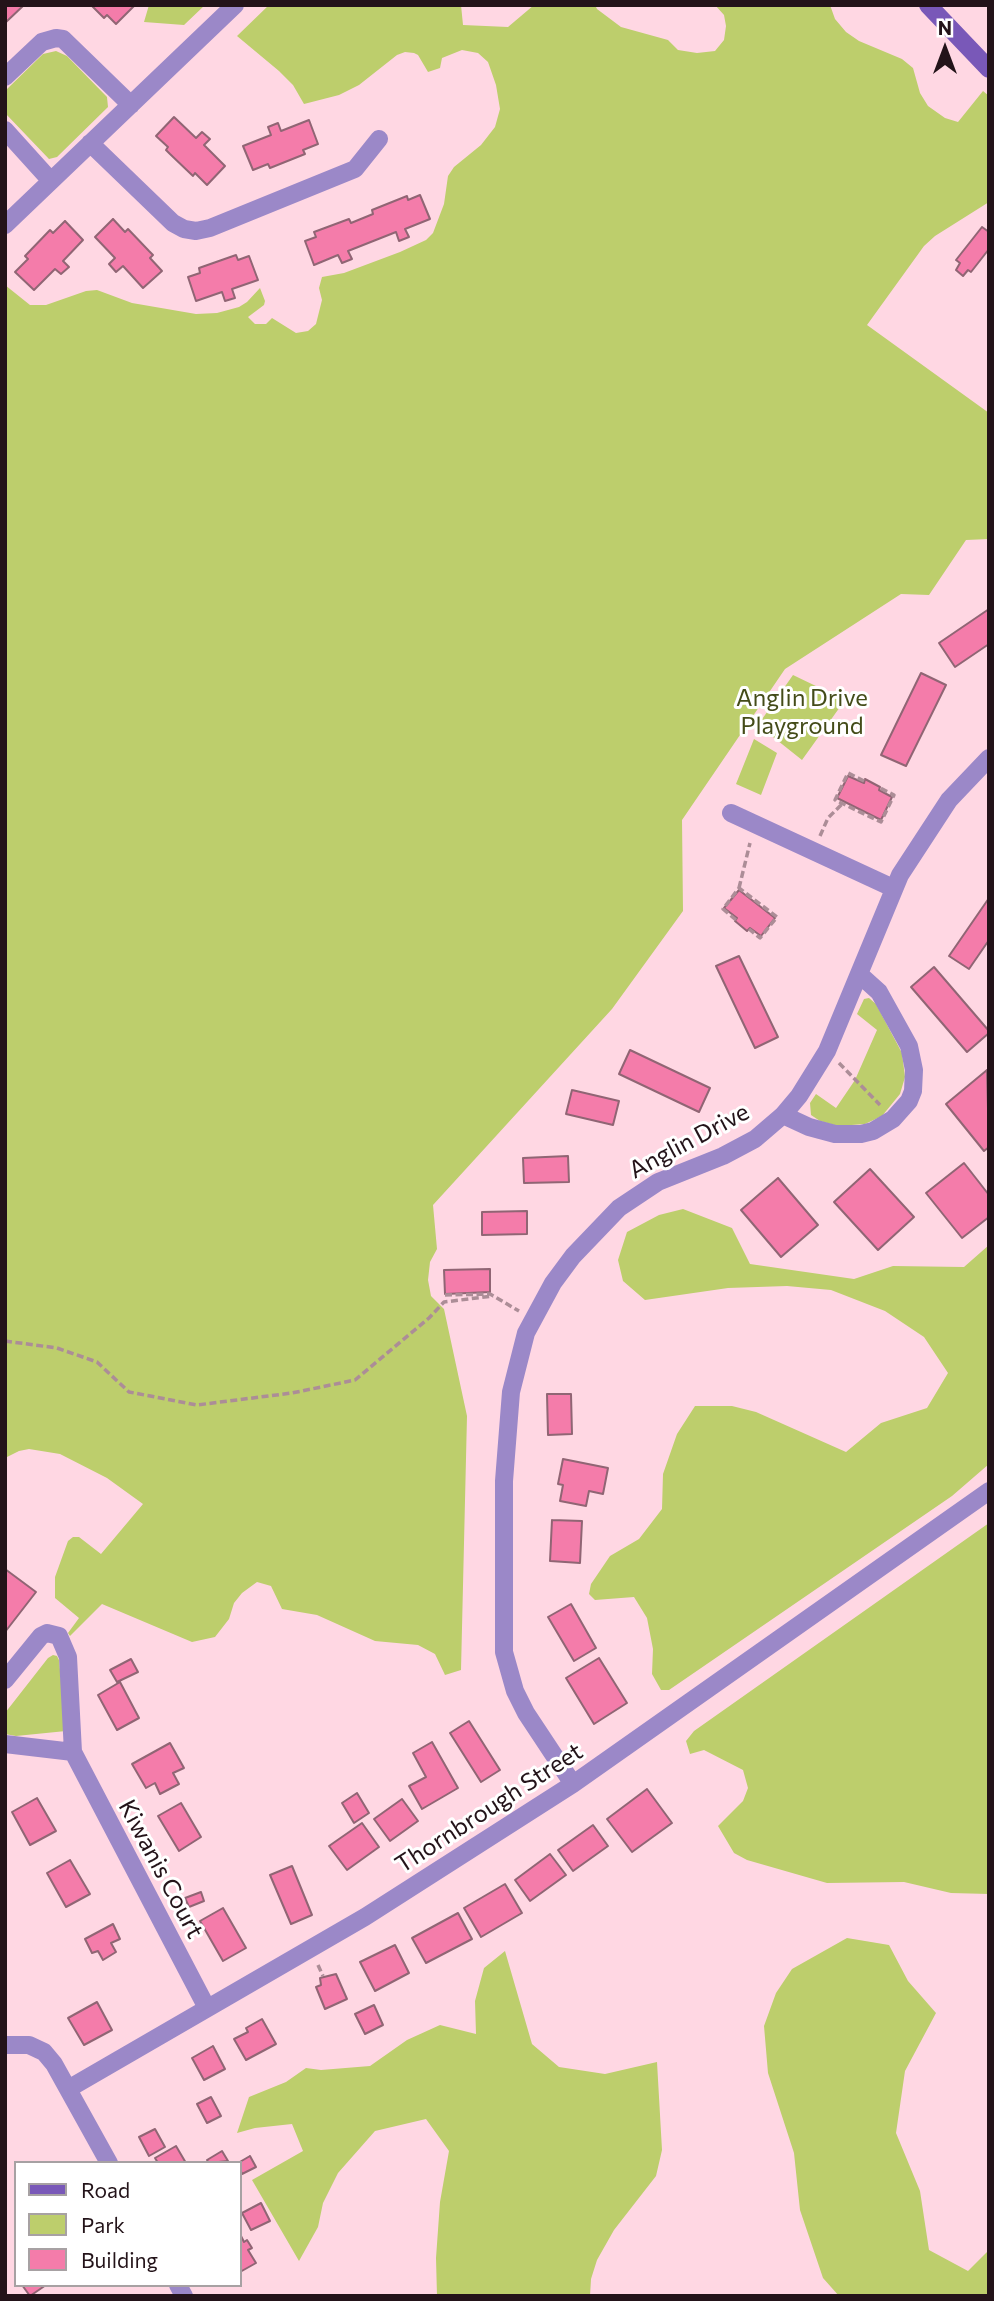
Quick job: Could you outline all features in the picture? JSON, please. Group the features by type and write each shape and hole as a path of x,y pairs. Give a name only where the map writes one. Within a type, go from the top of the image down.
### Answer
{"street":[{"path":"5,225 235,5"},
{"path":"928,5 989,69"},
{"path":"5,77 42,41 63,39 131,104"},
{"path":"5,130 51,181"},
{"path":"90,143 173,223 184,229 196,230 210,228 355,169 379,139"},
{"name":"Anglin Drive","path":"573,1784 526,1713 515,1691 504,1652 504,1481 511,1392 517,1360 533,1319 553,1283 573,1256 619,1208 658,1182 755,1139 783,1115 799,1096 827,1051 893,888 908,861 950,800 989,758"},
{"path":"731,813 893,888"},
{"path":"783,1115 808,1127 835,1135 848,1135 873,1131 893,1119 909,1101 913,1091 912,1058 904,1034 880,992 859,974"},
{"name":"Thornbrough Street","path":"68,2089 365,1917 573,1784 989,1491"},
{"name":"Kiwanis Court","path":"5,1680 41,1636 47,1633 60,1636 68,1657 73,1752 207,2008"},
{"path":"5,1744 73,1752"},
{"path":"5,2045 29,2045 44,2052 108,2161"}],"path":[{"path":"864,781 848,773 835,800 881,822 894,795 880,788"},
{"path":"814,851 828,818 842,804"},
{"path":"736,920 723,909 739,888 754,824"},
{"path":"739,888 777,917 760,938 749,929"},
{"path":"827,1051 893,1119"},
{"path":"444,1295 493,1296 533,1319"},
{"path":"5,1341 57,1348 97,1362 129,1392 197,1405 292,1393 355,1380 429,1318 444,1302 493,1296"}],"green space":[{"path":"149,5 205,5 184,25 144,22"},
{"path":"269,5 461,5 463,25 508,27 534,5 595,5 621,27 668,40 678,50 697,53 715,51 724,40 724,15 715,5 830,5 835,19 846,32 859,41 902,59 913,68 920,93 928,106 945,118 958,122 983,91 989,96 989,202 935,236 924,246 867,325 989,413 989,539 966,540 929,595 901,594 785,669 682,820 683,911 612,1009 433,1205 437,1249 430,1262 428,1280 431,1296 444,1309 467,1416 461,1670 445,1675 435,1654 418,1645 375,1641 317,1615 282,1609 271,1586 257,1582 234,1603 229,1619 215,1637 192,1642 102,1604 70,1636 68,1633 79,1618 55,1598 55,1577 68,1541 79,1537 101,1554 143,1504 107,1478 60,1454 29,1449 5,1458 5,285 30,305 46,305 86,291 97,290 132,303 196,314 217,313 239,307 260,288 264,305 248,317 255,324 266,324 272,318 296,333 308,331 316,324 322,300 319,288 322,277 344,273 400,252 426,240 433,233 444,204 448,176 454,167 481,145 495,127 500,109 488,62 478,53 462,50 442,58 440,68 428,72 418,55 405,52 397,55 359,85 339,95 304,104 293,85 237,36"},
{"path":"56,51 67,56 107,97 108,107 57,157 49,159 5,113 5,91 43,54"},
{"name":"Anglin Drive Playground","path":"793,675 845,700 802,760 758,725"},
{"path":"754,739 777,753 761,795 736,784"},
{"path":"869,998 876,1004 902,1053 905,1077 900,1094 882,1116 865,1124 838,1126 820,1121 811,1115 810,1103 816,1094 836,1108 855,1080 877,1030 857,1014 864,999"},
{"path":"683,1209 732,1228 750,1264 854,1279 893,1266 964,1267 989,1245 989,1464 952,1496 669,1690 661,1690 652,1674 653,1649 647,1618 634,1597 595,1600 589,1594 591,1584 610,1556 639,1539 662,1509 663,1474 677,1434 695,1406 732,1406 756,1412 846,1452 881,1423 927,1408 948,1373 924,1337 885,1311 831,1290 787,1286 728,1288 645,1300 623,1281 618,1260 627,1232 659,1215"},
{"path":"989,1523 989,1894 951,1893 904,1882 827,1883 747,1860 734,1853 718,1826 743,1801 748,1788 743,1770 704,1750 690,1754 686,1741 694,1731"},
{"path":"53,1655 59,1660 66,1731 16,1736 5,1734 5,1713"},
{"path":"847,1938 889,1945 908,1981 936,2013 905,2071 896,2133 920,2191 929,2250 968,2271 989,2250 989,2296 839,2296 823,2278 800,2210 794,2153 768,2073 764,2026 776,1993 792,1969"},
{"path":"505,1951 532,2044 559,2067 605,2074 657,2062 662,2150 656,2176 614,2230 597,2260 591,2279 590,2296 437,2296 436,2258 440,2202 449,2151 426,2119 375,2131 338,2173 323,2203 318,2227 299,2261 252,2180 303,2151 292,2124 237,2133 249,2097 286,2082 306,2068 321,2070 370,2066 407,2040 440,2025 476,2034 475,2001 484,1968"}],"building":[{"path":"5,5 24,5 5,23"},
{"path":"91,5 134,6 116,24 107,15 104,18"},
{"path":"174,117 196,138 202,132 210,139 204,145 225,166 207,185 170,154 166,150 168,147 156,136"},
{"path":"309,120 318,144 303,150 305,154 270,168 268,164 253,170 243,146 271,135 268,127 278,123 281,131"},
{"path":"420,195 430,219 405,229 409,237 399,241 396,232 348,251 352,259 342,263 338,255 314,265 305,241 316,237 314,232 349,219 351,223 373,214 372,210 407,196 408,200"},
{"path":"113,219 125,232 128,229 153,255 150,258 162,271 143,288 123,266 116,272 109,264 115,258 95,237"},
{"path":"65,221 83,240 63,261 69,267 61,274 55,269 34,290 15,272 28,259 25,256 50,230 53,233"},
{"path":"982,227 989,232 989,249 971,272 968,270 963,276 956,270 960,263 956,260"},
{"path":"236,255 238,260 249,256 258,280 232,289 235,298 225,301 222,292 196,301 188,277 200,273 199,268"},
{"path":"989,609 989,644 955,667 939,643"},
{"path":"921,673 946,685 906,766 881,755"},
{"path":"848,776 864,783 865,779 892,797 881,820 837,798"},
{"path":"739,890 775,918 761,936 750,928 747,931 735,921 737,918 724,908"},
{"path":"989,898 989,940 969,969 949,956"},
{"path":"739,956 778,1037 755,1048 716,966"},
{"path":"934,967 989,1031 967,1052 911,987"},
{"path":"630,1050 710,1088 699,1112 619,1074"},
{"path":"987,1070 989,1147 984,1151 946,1104"},
{"path":"572,1090 619,1101 613,1125 566,1114"},
{"path":"568,1156 569,1182 524,1183 523,1158"},
{"path":"964,1163 989,1195 989,1217 962,1238 926,1193"},
{"path":"870,1169 914,1217 878,1250 834,1202"},
{"path":"778,1178 818,1225 781,1257 741,1210"},
{"path":"527,1211 527,1234 482,1235 482,1212"},
{"path":"490,1269 490,1292 445,1294 444,1270"},
{"path":"547,1394 571,1394 572,1434 548,1435"},
{"path":"563,1459 608,1468 603,1494 589,1491 586,1506 560,1501 563,1485 558,1484"},
{"path":"552,1520 582,1521 580,1563 550,1561"},
{"path":"5,1569 36,1592 5,1632"},
{"path":"571,1604 596,1648 574,1661 548,1617"},
{"path":"599,1658 627,1703 594,1724 566,1678"},
{"path":"131,1659 138,1672 117,1682 110,1670"},
{"path":"120,1682 139,1718 117,1730 98,1695"},
{"path":"469,1721 500,1770 481,1782 450,1733"},
{"path":"432,1742 458,1788 422,1809 409,1786 426,1777 413,1753"},
{"path":"170,1743 184,1768 173,1773 179,1784 160,1794 155,1783 146,1788 132,1764"},
{"path":"647,1789 672,1823 632,1852 607,1819"},
{"path":"357,1793 369,1813 354,1823 342,1803"},
{"path":"37,1798 56,1831 30,1845 12,1812"},
{"path":"402,1799 418,1821 390,1841 374,1819"},
{"path":"181,1803 201,1837 179,1851 158,1816"},
{"path":"362,1823 379,1847 347,1870 329,1846"},
{"path":"593,1825 608,1846 573,1871 558,1850"},
{"path":"550,1854 566,1875 530,1901 515,1880"},
{"path":"70,1860 90,1894 66,1907 47,1873"},
{"path":"292,1866 312,1915 291,1924 270,1875"},
{"path":"505,1884 522,1913 481,1937 464,1908"},
{"path":"201,1892 204,1901 189,1907 185,1898"},
{"path":"223,1908 246,1948 223,1961 200,1921"},
{"path":"458,1913 472,1939 426,1963 412,1938"},
{"path":"113,1924 120,1939 111,1943 116,1952 103,1960 98,1951 92,1953 85,1939"},
{"path":"395,1945 409,1973 375,1991 360,1962"},
{"path":"336,1974 347,1999 325,2009 316,1987 321,1985 320,1978"},
{"path":"97,2002 112,2030 84,2045 68,2018"},
{"path":"374,2005 383,2025 365,2034 355,2014"},
{"path":"262,2019 276,2044 246,2060 234,2039 248,2032 246,2028"},
{"path":"213,2046 225,2069 204,2080 192,2058"},
{"path":"211,2097 221,2116 207,2123 197,2104"},
{"path":"155,2129 165,2147 149,2156 139,2137"},
{"path":"176,2146 185,2161 157,2161 155,2158"},
{"path":"222,2151 228,2161 208,2161"},
{"path":"250,2156 256,2167 242,2174 241,2161"},
{"path":"261,2203 270,2221 251,2230 242,2213"},
{"path":"242,2238 244,2242 247,2240 252,2248 248,2250 256,2263 242,2271"},
{"path":"23,2287 43,2287 30,2296"}]}
